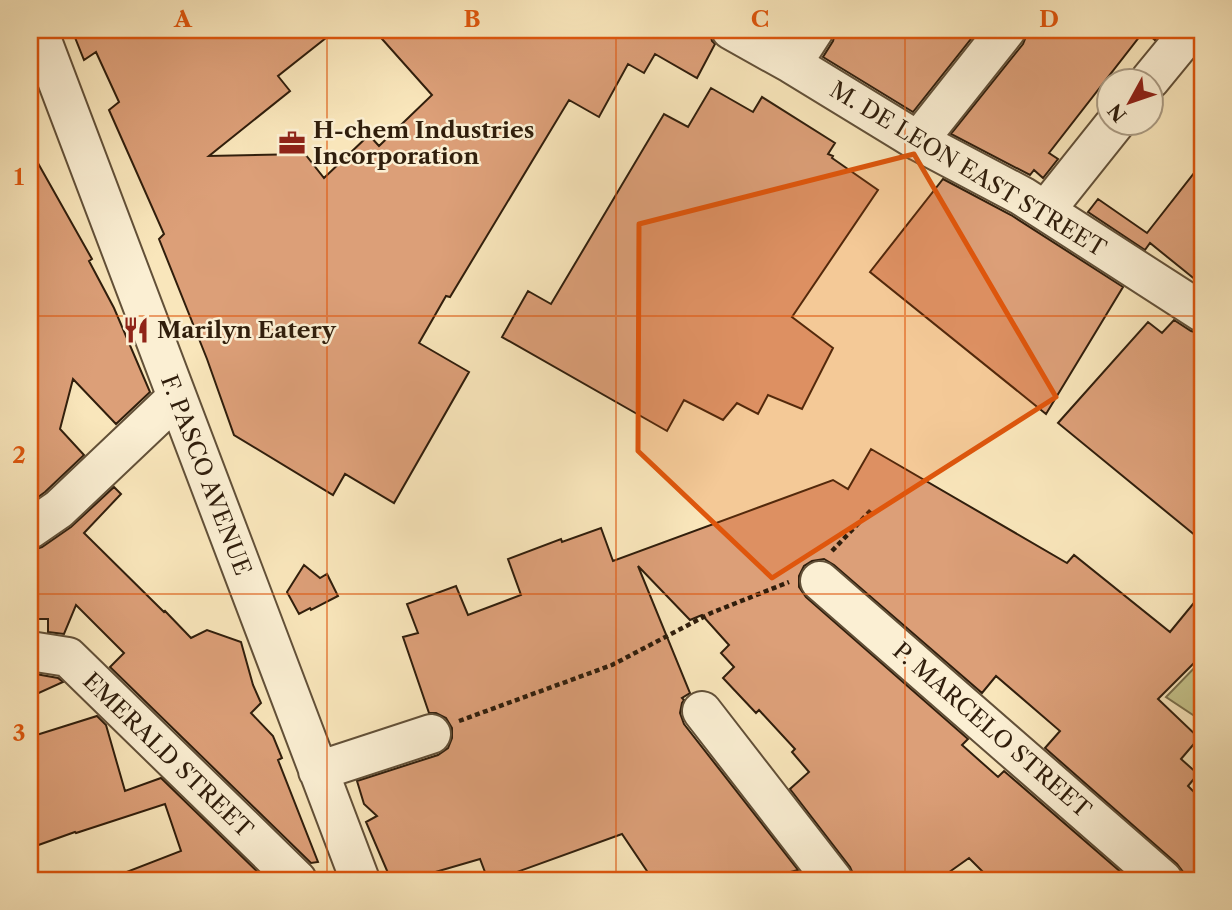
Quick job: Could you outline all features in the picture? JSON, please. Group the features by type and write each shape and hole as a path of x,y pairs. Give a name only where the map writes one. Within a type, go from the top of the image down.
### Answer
{"street":[{"name":"F. PASCO AVENUE","path":"38,30 318,771 346,877"},
{"name":"M. DE LEON EAST STREET","path":"731,30 918,141 1022,196 1201,307"},
{"path":"792,64 814,30"},
{"path":"918,141 1006,30"},
{"path":"1161,66 1191,30"},
{"path":"1045,211 1105,136"},
{"path":"30,529 59,509 177,397"},
{"name":"P. MARCELO STREET","path":"815,572 1163,880"},
{"name":"EMERALD STREET","path":"30,651 68,657 297,880"},
{"path":"702,711 833,880"},
{"path":"318,771 431,734"}],"path":[{"path":"431,734 436,729 612,665 711,613 815,572 873,508"}],"highlighted area":[{"path":"914,154 1056,397 772,578 638,451 639,224"}],"shaded area":[{"path":"1202,660 1202,721 1166,697"}],"building":[{"path":"72,30 336,30 278,76 290,91 209,156 305,154 324,178 369,135 379,146 432,95 374,30 709,30 715,44 697,78 655,54 644,73 628,64 599,117 569,100 450,297 446,296 419,343 469,372 394,503 345,474 333,495 234,435 159,239 164,234 109,110 119,102 96,52 84,60"},
{"path":"836,30 978,30 913,112 823,57"},
{"path":"1027,30 1163,30 1155,40 1144,31 1117,66 1096,66 1096,93 1049,153 1058,159 1043,178 1034,170 1030,175 951,134 1023,44"},
{"path":"711,88 753,112 762,97 835,143 828,154 878,190 792,317 833,348 802,409 768,395 758,414 737,403 723,420 684,400 667,431 502,337 528,291 551,304 664,114 688,127"},
{"path":"30,149 92,259 89,261 114,308 150,392 116,424 73,379 60,429 84,455 30,503"},
{"path":"1202,163 1202,285 1150,243 1145,250 1088,212 1098,199 1147,233"},
{"path":"943,179 1011,215 1123,287 1046,414 870,272"},
{"path":"1174,320 1191,331 1202,334 1202,541 1058,423 1148,322 1162,333"},
{"path":"871,449 1067,563 1074,555 1170,632 1202,593 1202,655 1158,699 1199,738 1181,759 1198,774 1188,786 1202,800 1202,880 1184,880 1183,872 1177,864 1045,748 1060,731 996,676 982,693 824,559 804,566 799,576 799,587 806,597 968,739 962,745 998,777 1004,771 1130,880 991,880 969,858 938,880 854,880 850,867 790,789 809,772 792,752 795,749 759,710 756,713 723,678 734,667 721,653 729,645 702,615 690,620 638,566 690,693 682,698 684,700 680,713 684,724 798,870 760,880 653,880 622,834 495,880 488,880 480,859 408,880 391,880 366,822 377,816 364,804 357,781 438,755 448,748 452,738 452,728 446,718 429,713 403,637 418,633 407,604 456,586 468,615 521,595 508,559 561,539 562,542 601,528 613,561 833,480 848,489"},
{"path":"114,487 121,494 84,533 191,638 207,630 241,642 261,703 251,713 273,736 282,758 278,760 318,862 311,863 110,667 124,653 76,605 64,634 48,632 48,619 30,619 30,551 42,547 71,527"},
{"path":"304,565 320,578 327,574 338,596 299,614 287,592"},
{"path":"30,673 58,678 63,682 30,697"},
{"path":"97,716 106,725 125,791 161,778 266,880 112,880 111,878 181,851 165,804 30,848 30,737"}],"place":[{"name":"H-chem Industries Incorporation","path":"292,143"},
{"name":"Marilyn Eatery","path":"136,330"}]}
